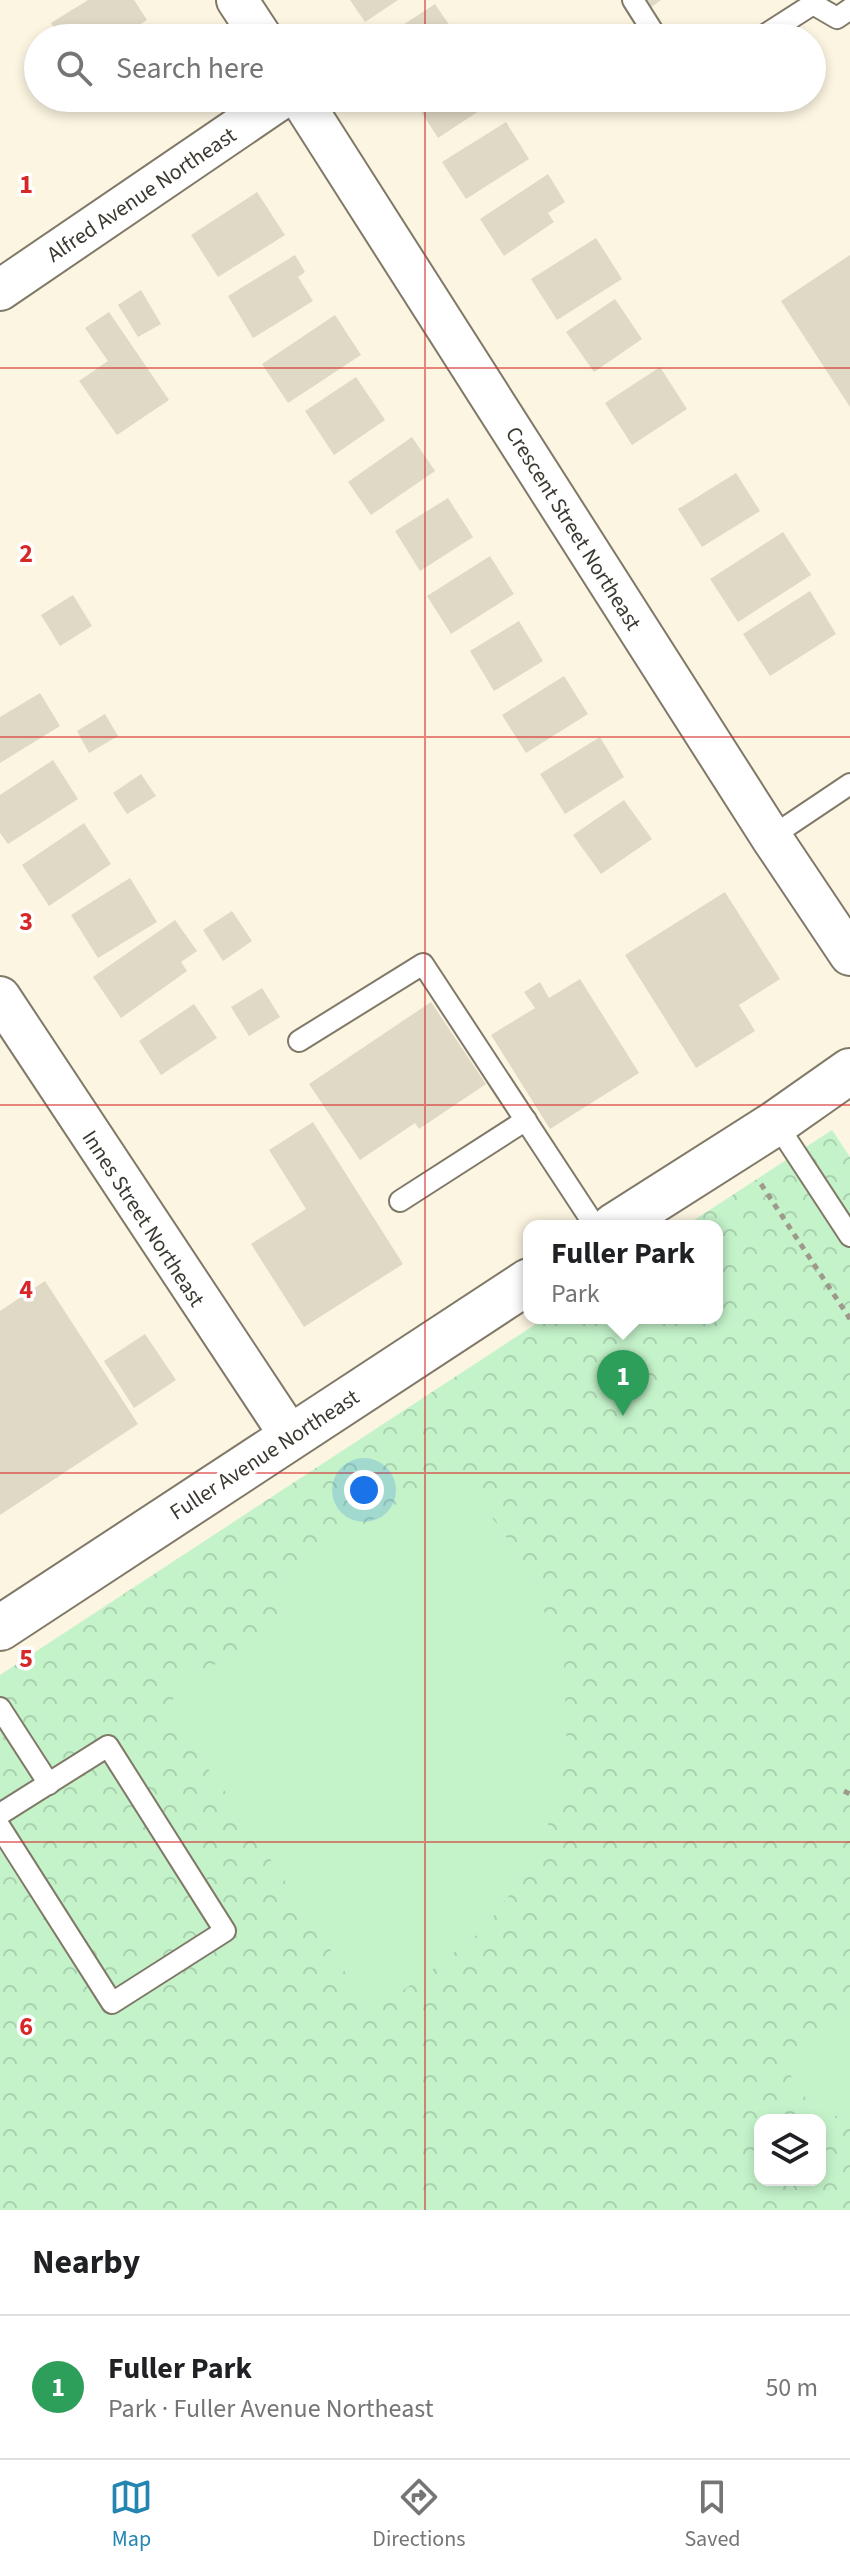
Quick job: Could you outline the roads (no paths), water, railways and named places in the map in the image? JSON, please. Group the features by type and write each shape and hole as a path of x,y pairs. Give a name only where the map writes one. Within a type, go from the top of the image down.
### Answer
{"main road":[{"path":"623,1220 776,1123 850,1071"},
{"name":"Fuller Avenue Northeast","path":"0,1628 523,1285"}],"street":[{"path":"237,0 253,24"},
{"name":"Alfred Avenue Northeast","path":"0,290 261,112"},
{"name":"Crescent Street Northeast","path":"309,112 771,837 850,955"},
{"name":"Innes Street Northeast","path":"0,997 291,1437"}],"lane":[{"path":"633,0 648,24"},
{"path":"781,24 813,2 837,18 850,9"},
{"path":"771,837 850,784"},
{"path":"299,1041 423,964 591,1220"},
{"path":"400,1201 526,1120"},
{"path":"776,1123 850,1236"},
{"path":"0,1708 49,1784"},
{"path":"0,1814 108,1746 225,1931 112,2003 0,1827"}],"place":[{"name":"Fuller Park","path":"623,1416"}]}
